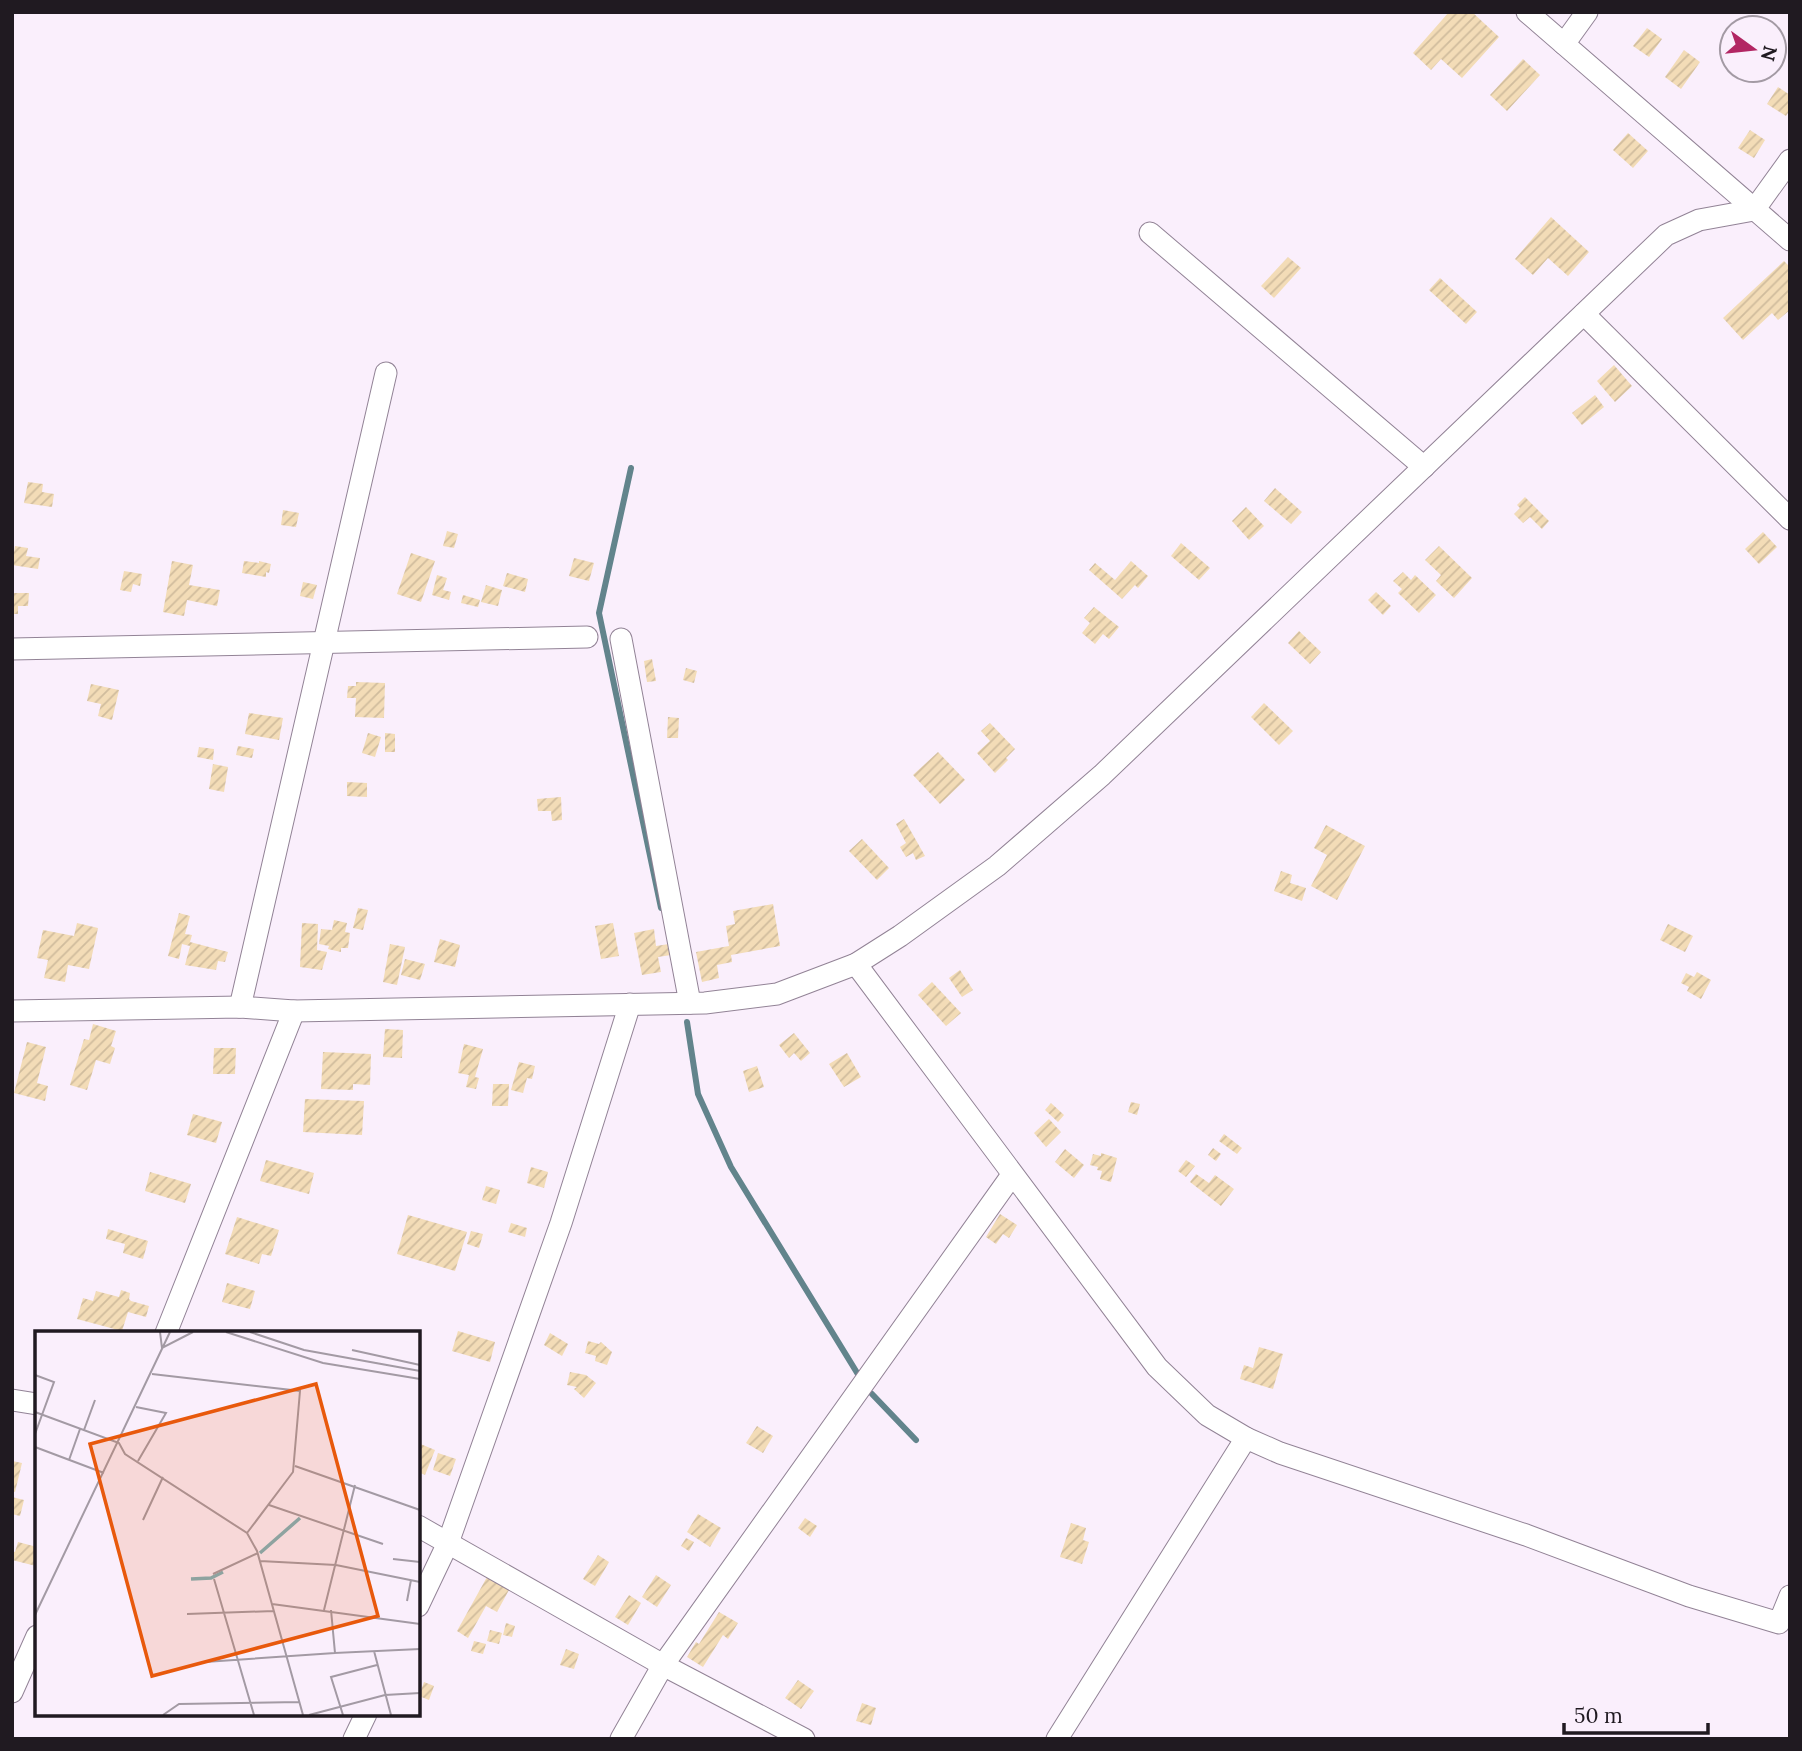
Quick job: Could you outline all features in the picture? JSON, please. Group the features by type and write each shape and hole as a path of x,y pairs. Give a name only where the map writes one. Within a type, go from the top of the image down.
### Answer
{"street":[{"path":"1527,12 1790,240"},
{"path":"1564,44 1587,12"},
{"path":"12,1011 240,1007 294,1011 690,1003 777,994 856,964 900,936 997,866 1102,775 1666,235 1699,220 1754,210 1790,160"},
{"path":"1150,233 1424,467"},
{"path":"1584,314 1790,519"},
{"path":"240,1007 386,373"},
{"path":"12,649 587,637"},
{"path":"621,639 690,1003"},
{"path":"856,964 1157,1367 1207,1415 1246,1438 1280,1453 1526,1535 1689,1596 1779,1623 1790,1596"},
{"path":"420,1602 448,1543 561,1223 630,1004"},
{"path":"167,1331 294,1011"},
{"path":"621,1739 663,1665 1012,1175"},
{"path":"12,1400 35,1404"},
{"path":"1057,1739 1246,1438"},
{"path":"420,1527 663,1665 804,1739"},
{"path":"12,1692 35,1640"},
{"path":"354,1739 365,1716"}],"building":[{"path":"1449,12 1472,12 1499,37 1462,78 1441,59 1431,70 1413,53"},
{"path":"1647,28 1662,39 1649,57 1633,46"},
{"path":"1684,50 1700,62 1681,89 1665,77"},
{"path":"1523,59 1540,75 1507,111 1490,95"},
{"path":"1778,87 1790,95 1790,110 1786,116 1767,104"},
{"path":"1750,130 1765,140 1754,158 1738,148"},
{"path":"1628,133 1648,151 1633,168 1613,150"},
{"path":"1551,217 1589,252 1568,276 1548,258 1533,275 1515,259"},
{"path":"1288,257 1301,268 1274,298 1261,286"},
{"path":"1784,261 1790,267 1790,310 1778,320 1772,313 1743,340 1723,318"},
{"path":"1440,278 1477,312 1466,324 1429,290"},
{"path":"1614,365 1632,386 1615,402 1597,381"},
{"path":"1595,395 1604,407 1582,425 1572,413"},
{"path":"28,482 43,484 42,492 54,494 52,507 24,503"},
{"path":"1275,488 1302,512 1291,524 1264,501"},
{"path":"1525,497 1549,521 1542,529 1530,517 1523,523 1514,514 1520,508 1517,505"},
{"path":"1246,507 1264,526 1249,540 1232,521"},
{"path":"283,510 299,513 296,527 281,525"},
{"path":"447,531 458,534 454,548 443,546"},
{"path":"1763,532 1777,547 1759,564 1745,549"},
{"path":"1181,543 1210,568 1199,580 1171,556"},
{"path":"15,546 28,548 26,556 40,558 38,569 12,565"},
{"path":"1439,546 1472,578 1454,598 1436,581 1441,575 1425,560"},
{"path":"411,553 435,561 421,602 397,594"},
{"path":"574,558 594,563 589,581 569,576"},
{"path":"172,561 193,565 189,585 220,590 217,606 187,600 184,616 163,612"},
{"path":"244,561 271,564 269,573 266,572 266,577 242,573"},
{"path":"1131,561 1148,576 1138,588 1135,585 1122,599 1089,570 1095,563 1115,580"},
{"path":"124,571 142,574 140,586 133,584 131,592 120,590"},
{"path":"1403,572 1411,580 1415,575 1436,595 1419,613 1398,593 1402,589 1393,581"},
{"path":"507,573 528,579 525,592 503,586"},
{"path":"437,575 447,578 443,590 451,592 449,600 432,595"},
{"path":"303,582 317,585 313,599 300,596"},
{"path":"486,585 502,590 498,606 481,602"},
{"path":"1376,592 1391,606 1383,615 1368,600"},
{"path":"12,593 29,593 28,606 18,606 18,614 12,614"},
{"path":"463,595 480,600 478,607 461,603"},
{"path":"1094,607 1119,627 1109,639 1103,634 1095,644 1082,633 1090,623 1084,618"},
{"path":"1299,631 1321,652 1310,664 1288,643"},
{"path":"652,659 656,681 647,682 644,661"},
{"path":"686,668 697,671 694,683 683,680"},
{"path":"356,682 385,683 384,718 355,717 356,698 347,698 348,686 356,686"},
{"path":"91,684 119,690 112,720 98,716 101,704 87,701"},
{"path":"1264,703 1293,731 1279,745 1251,717"},
{"path":"249,713 283,718 279,740 245,734"},
{"path":"668,717 679,718 678,738 667,738"},
{"path":"990,723 1015,749 995,773 977,753 990,741 981,731"},
{"path":"368,733 381,737 375,757 362,753"},
{"path":"385,733 395,734 395,752 385,752"},
{"path":"238,746 254,749 252,758 236,755"},
{"path":"199,747 214,749 213,760 197,757"},
{"path":"938,752 965,780 940,804 913,775"},
{"path":"213,764 228,767 224,792 209,789"},
{"path":"347,782 367,783 367,797 347,796"},
{"path":"561,797 562,820 552,821 551,811 538,811 537,799"},
{"path":"904,819 925,856 916,860 913,853 906,857 900,847 906,843 896,824"},
{"path":"1326,825 1365,846 1337,900 1311,886 1327,855 1314,848"},
{"path":"862,839 889,868 877,880 849,851"},
{"path":"1281,871 1292,875 1290,883 1306,888 1302,901 1274,891"},
{"path":"773,904 780,946 731,955 732,962 717,965 719,978 702,982 696,952 729,946 726,926 735,924 733,911"},
{"path":"358,908 368,910 363,930 353,928"},
{"path":"179,913 190,916 185,934 192,935 190,942 228,952 225,962 218,961 216,970 185,965 190,946 182,944 179,959 168,956"},
{"path":"334,920 347,923 345,932 350,933 348,948 341,948 341,952 319,944 321,929 332,930"},
{"path":"77,923 98,928 89,969 68,965 65,982 44,978 48,960 37,958 43,930 74,936"},
{"path":"302,923 318,924 317,950 327,952 322,970 300,967"},
{"path":"613,923 619,956 601,959 595,926"},
{"path":"1668,924 1693,936 1685,952 1660,940"},
{"path":"654,929 656,946 669,944 671,955 658,957 661,972 642,975 634,933"},
{"path":"440,939 460,945 455,967 434,962"},
{"path":"390,944 405,947 397,985 383,982"},
{"path":"405,959 425,964 420,980 401,975"},
{"path":"960,970 973,990 962,997 949,978"},
{"path":"1697,972 1711,980 1701,999 1687,991 1689,987 1681,983 1686,973 1694,977"},
{"path":"932,982 961,1013 946,1026 918,995"},
{"path":"93,1024 116,1031 111,1046 115,1048 110,1064 96,1060 87,1090 70,1085 84,1039 89,1040"},
{"path":"385,1029 403,1030 402,1058 383,1057"},
{"path":"794,1033 810,1053 801,1061 794,1053 789,1058 779,1045"},
{"path":"27,1042 46,1047 37,1083 48,1086 45,1101 14,1093"},
{"path":"464,1044 483,1049 475,1077 479,1078 476,1089 466,1087 469,1075 458,1073"},
{"path":"214,1048 236,1048 235,1074 213,1074"},
{"path":"323,1052 371,1054 370,1085 353,1084 353,1090 321,1089"},
{"path":"847,1053 861,1077 844,1087 829,1064"},
{"path":"519,1062 535,1066 532,1079 527,1078 523,1093 511,1090"},
{"path":"757,1066 764,1087 749,1092 743,1071"},
{"path":"493,1084 509,1084 508,1106 492,1106"},
{"path":"305,1099 364,1101 362,1135 303,1132"},
{"path":"1131,1102 1140,1104 1137,1115 1128,1112"},
{"path":"1051,1103 1064,1115 1058,1122 1045,1110"},
{"path":"193,1114 222,1122 216,1143 187,1135"},
{"path":"1049,1119 1061,1132 1046,1147 1034,1133"},
{"path":"1224,1134 1242,1148 1237,1154 1219,1141"},
{"path":"1213,1148 1221,1154 1216,1161 1208,1155"},
{"path":"1065,1149 1084,1165 1074,1178 1055,1162"},
{"path":"1101,1153 1117,1158 1111,1182 1100,1179 1102,1171 1090,1165 1093,1154 1101,1156"},
{"path":"266,1160 314,1173 309,1194 260,1181"},
{"path":"1186,1160 1195,1166 1186,1177 1178,1171"},
{"path":"531,1167 548,1172 544,1188 527,1183"},
{"path":"150,1172 191,1184 185,1203 145,1191"},
{"path":"1196,1174 1209,1183 1215,1175 1234,1189 1221,1206 1190,1182"},
{"path":"486,1186 500,1190 496,1204 482,1200"},
{"path":"1000,1214 1017,1225 1009,1238 1003,1234 996,1244 986,1237"},
{"path":"408,1215 467,1232 455,1271 397,1254"},
{"path":"237,1217 279,1230 271,1256 262,1254 259,1264 225,1254"},
{"path":"511,1223 527,1228 525,1237 508,1232"},
{"path":"108,1229 148,1241 143,1259 123,1253 125,1244 106,1239"},
{"path":"471,1231 483,1234 479,1248 467,1244"},
{"path":"227,1283 255,1291 250,1309 222,1302"},
{"path":"121,1290 130,1293 131,1301 149,1306 146,1317 128,1312 122,1331 77,1319 83,1298 93,1301 96,1291 119,1297"},
{"path":"458,1331 495,1342 490,1362 452,1351"},
{"path":"550,1333 568,1344 562,1356 544,1345"},
{"path":"588,1341 599,1344 601,1342 612,1352 607,1365 595,1361 596,1356 585,1353"},
{"path":"1259,1347 1283,1354 1273,1389 1240,1379 1244,1365 1253,1368"},
{"path":"570,1372 586,1375 596,1383 584,1398 574,1389 577,1387 567,1385"},
{"path":"757,1426 773,1436 763,1453 746,1443"},
{"path":"420,1444 435,1450 425,1475 420,1473"},
{"path":"438,1453 456,1459 450,1476 433,1470"},
{"path":"12,1461 22,1463 15,1492 12,1491"},
{"path":"12,1497 24,1500 20,1516 12,1514"},
{"path":"698,1514 721,1528 710,1547 687,1532"},
{"path":"805,1518 817,1526 810,1537 798,1528"},
{"path":"1071,1523 1086,1528 1083,1540 1089,1542 1082,1564 1060,1557"},
{"path":"686,1538 694,1542 689,1551 681,1546"},
{"path":"18,1542 35,1546 35,1566 12,1560 12,1551 15,1552"},
{"path":"598,1555 609,1562 595,1586 583,1579"},
{"path":"656,1575 671,1585 657,1607 642,1597"},
{"path":"487,1577 509,1590 497,1612 486,1606 468,1638 457,1631"},
{"path":"629,1595 641,1603 628,1625 615,1617"},
{"path":"719,1612 738,1623 728,1639 723,1635 703,1667 687,1657 696,1642 699,1644"},
{"path":"506,1623 515,1626 512,1637 503,1635"},
{"path":"490,1630 502,1633 499,1644 487,1641"},
{"path":"474,1641 486,1644 483,1654 471,1651"},
{"path":"566,1649 579,1654 574,1669 560,1665"},
{"path":"798,1680 814,1691 801,1709 785,1698"},
{"path":"424,1682 434,1686 429,1700 420,1696"},
{"path":"862,1703 876,1708 871,1725 856,1721"}],"waterway":[{"path":"631,468 599,613 661,908"},
{"path":"687,1022 698,1094 731,1167 859,1376"},
{"path":"872,1394 916,1440"}]}
